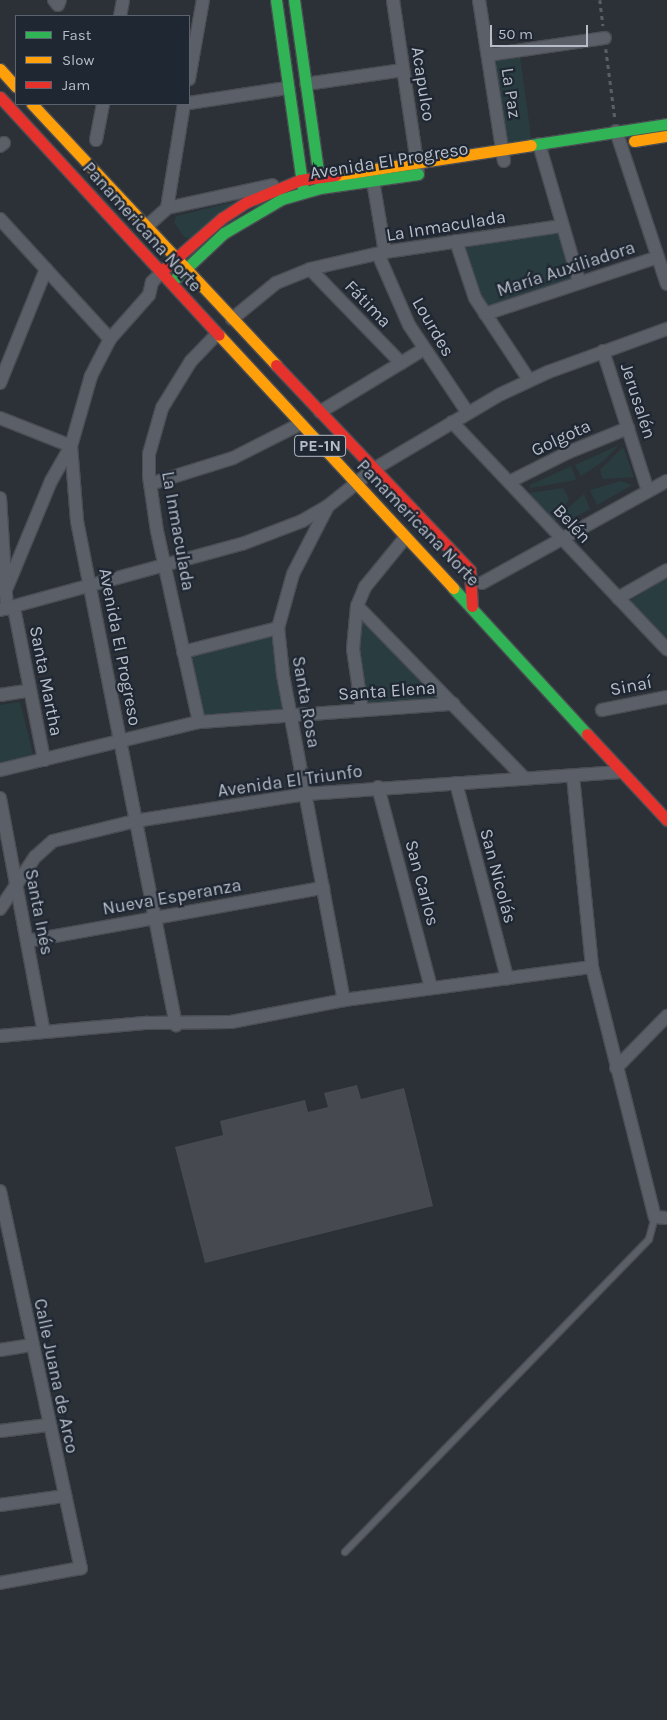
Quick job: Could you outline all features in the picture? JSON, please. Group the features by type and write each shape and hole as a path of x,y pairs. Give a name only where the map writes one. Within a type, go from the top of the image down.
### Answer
{"main road":[{"path":"276,0 302,186"},
{"path":"294,0 320,188"},
{"path":"0,69 15,86"},
{"name":"Panamericana Norte","path":"0,97 170,284 405,538 472,606 621,772 667,820"},
{"name":"Panamericana Norte","path":"33,105 145,228 470,570 472,606"},
{"name":"Avenida El Progreso","path":"170,284 242,220 282,199 318,175 418,168 618,137 667,124"},
{"name":"Avenida El Progreso","path":"618,137 667,136"},
{"name":"Avenida El Progreso","path":"160,273 222,218 247,202 302,186 320,188 373,181 418,168"}],"street":[{"path":"54,0 58,5 60,0"},
{"path":"120,15 123,0"},
{"path":"190,73 203,0"},
{"name":"Acapulco","path":"393,0 418,168"},
{"name":"La Paz","path":"479,0 503,155"},
{"path":"488,56 605,38"},
{"path":"306,84 403,70"},
{"path":"190,103 287,88"},
{"path":"96,140 102,105"},
{"path":"145,228 167,208 186,105"},
{"path":"618,137 667,284"},
{"path":"540,149 579,281"},
{"name":"Lourdes","path":"373,181 381,253 405,316 424,349 468,414"},
{"name":"Avenida El Progreso","path":"167,208 302,186"},
{"path":"0,219 110,339"},
{"name":"La Inmaculada","path":"232,319 276,283 310,269 381,253 562,226"},
{"path":"456,241 468,281 485,314 529,380"},
{"name":"María Auxiliadora","path":"485,314 579,281 658,257"},
{"path":"0,383 46,269"},
{"name":"Fátima","path":"310,269 401,363"},
{"name":"Avenida El Progreso","path":"149,295 152,282 160,273"},
{"name":"Avenida El Progreso","path":"170,284 149,295 110,339 91,376 71,446 77,521 176,1025"},
{"path":"7,609 165,566 274,532 328,506 354,483 374,469 452,422 529,380 603,351 667,330"},
{"name":"La Inmaculada","path":"199,722 165,566 150,484 149,454 162,408 192,361 217,334"},
{"path":"320,412 424,349"},
{"name":"Jerusalén","path":"603,351 648,491"},
{"path":"0,418 71,446 51,481 8,587"},
{"name":"Belén","path":"452,422 561,540 667,649"},
{"path":"150,484 233,458 300,424"},
{"name":"Golgota","path":"509,482 569,452 628,428"},
{"path":"482,583 667,481"},
{"name":"Santa Martha","path":"0,498 8,587 7,609 30,690 44,760"},
{"name":"Santa Rosa","path":"328,506 293,574 278,628 291,716 344,1000"},
{"path":"362,710 353,649 357,606 379,567 405,538"},
{"path":"618,598 667,570"},
{"path":"357,606 525,779"},
{"path":"183,652 278,628"},
{"path":"0,695 30,690"},
{"name":"Sinaí","path":"602,710 667,697"},
{"name":"Santa Elena","path":"0,770 121,743 199,722 453,704"},
{"name":"Avenida El Triunfo","path":"0,909 16,882 35,857 52,841 136,821 305,794 378,787 621,772"},
{"path":"573,776 592,967 616,1068 661,1218"},
{"name":"San Nicolás","path":"456,783 507,978"},
{"name":"San Carlos","path":"378,787 431,988"},
{"name":"Santa Inés","path":"0,798 44,1032"},
{"name":"Nueva Esperanza","path":"27,941 323,888"},
{"path":"0,1036 147,1023 176,1025 231,1022 344,1000 592,967"},
{"path":"616,1068 667,1016"},
{"name":"Calle Juana de Arco","path":"0,1191 48,1425 81,1568 0,1583"},
{"path":"0,1350 31,1345"},
{"path":"0,1431 48,1425"},
{"path":"0,1505 65,1496"}],"lane":[{"path":"345,1552 649,1239 661,1218"}],"path":[{"path":"600,0 618,137"}],"shaded area":[{"path":"520,56 532,144 506,149 494,61"},
{"path":"241,200 190,238 184,237 174,222 177,216"},
{"path":"560,231 575,279 537,289 487,309 472,278 462,245"},
{"path":"619,445 602,462 581,476 575,465"},
{"path":"623,447 634,477 603,479 600,470"},
{"path":"571,466 576,480 530,488 530,485"},
{"path":"621,481 632,485 597,505 590,490"},
{"path":"563,488 569,499 554,524 529,493"},
{"path":"584,494 590,509 560,525 565,511"},
{"path":"667,577 667,642 630,601"},
{"path":"363,620 443,699 368,704 359,655"},
{"path":"273,632 284,712 203,720 189,655"},
{"path":"20,702 34,759 0,767 0,705"}],"building":[{"path":"357,1085 361,1099 404,1088 433,1206 205,1263 175,1147 223,1135 220,1121 305,1100 308,1112 328,1107 324,1093"}],"traffic: fast":[{"path":"276,0 303,190"},
{"path":"294,0 320,185"},
{"path":"531,145 667,124"},
{"path":"176,278 224,233 282,199 320,188 418,174"},
{"path":"453,588 587,734"}],"traffic: slow":[{"path":"0,69 15,86"},
{"path":"33,105 276,365"},
{"path":"634,141 667,136"},
{"path":"336,175 531,145"},
{"path":"219,335 453,588"}],"traffic: jam":[{"path":"0,97 219,335"},
{"path":"165,268 222,218 247,202 300,180 336,175"},
{"path":"276,365 470,570 472,606"},
{"path":"587,734 667,820"}]}
